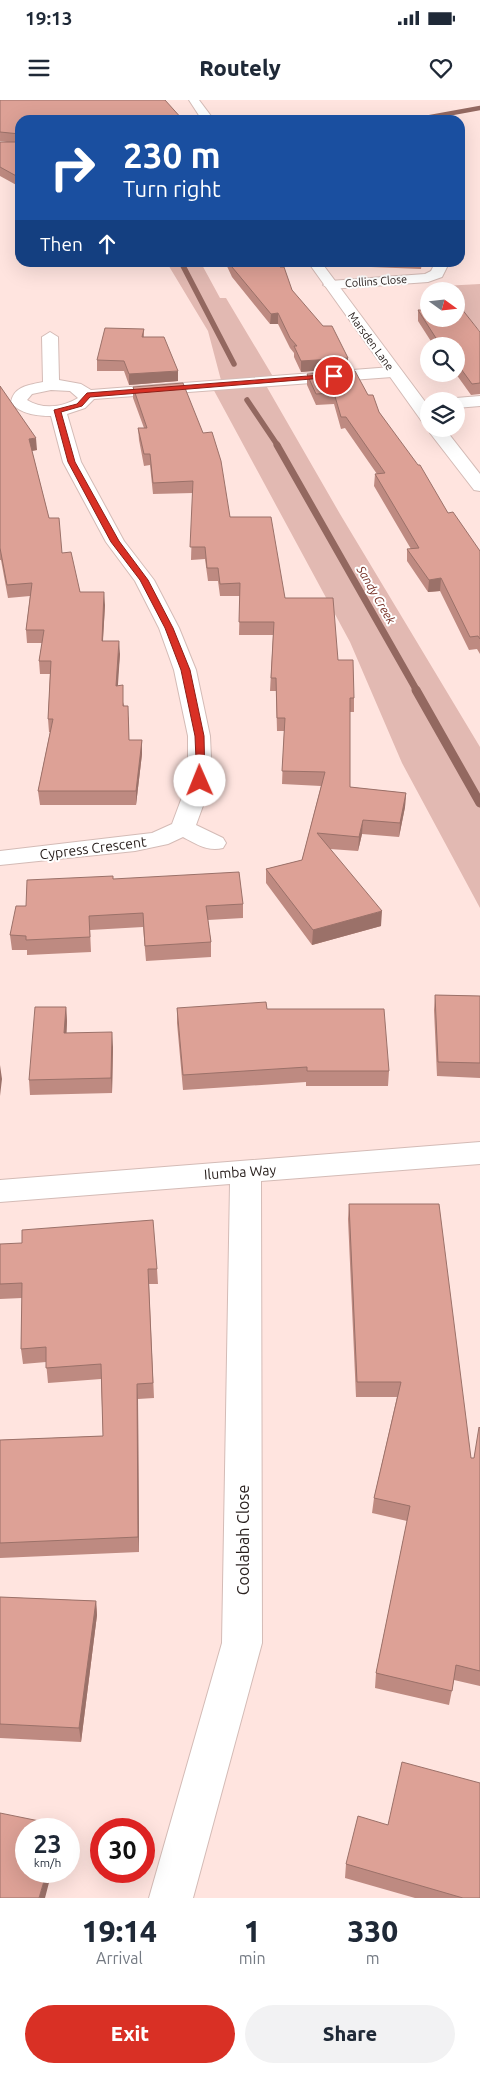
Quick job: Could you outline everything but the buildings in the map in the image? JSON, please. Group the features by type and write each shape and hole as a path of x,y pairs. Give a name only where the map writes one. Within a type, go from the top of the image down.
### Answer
{"street":[{"path":"194,100 204,115"},
{"name":"Marsden Lane","path":"317,267 392,372 420,404"},
{"name":"Collins Close","path":"330,285 428,278 437,274 440,267"},
{"path":"50,337 51,385"},
{"path":"20,402 20,396 26,391 51,385 75,387 87,395 392,372"},
{"path":"0,402 20,402 33,409 58,410 80,405 86,400 87,395"},
{"path":"465,402 480,401"},
{"path":"58,410 72,462 115,542 144,580 169,628 185,670 199,736 200,781 183,828 214,843"},
{"path":"442,437 480,486"},
{"name":"Cypress Crescent","path":"0,858 135,844 159,840 183,828"},
{"name":"Ilumba Way","path":"0,1191 480,1153"},
{"name":"Coolabah Close","path":"171,1898 242,1643 246,1172"}],"shaded area":[{"path":"169,267 203,267 220,298 226,298 275,380 264,382 340,514 480,747 480,908 402,763 350,642 211,385 222,384 208,331"},
{"path":"480,284 480,331 465,314 465,285"}],"waterway":[{"name":"Sandy Creek","path":"442,115 480,108"},
{"name":"Sandy Creek","path":"184,267 234,364"},
{"name":"Sandy Creek","path":"247,400 278,446"},
{"name":"Sandy Creek","path":"277,445 417,691"},
{"name":"Sandy Creek","path":"416,690 480,803"}],"route":[{"path":"200,781 199,736 185,670 169,628 144,580 115,542 89,496 72,462 58,410 80,405 86,400 87,395 334,376"}]}
